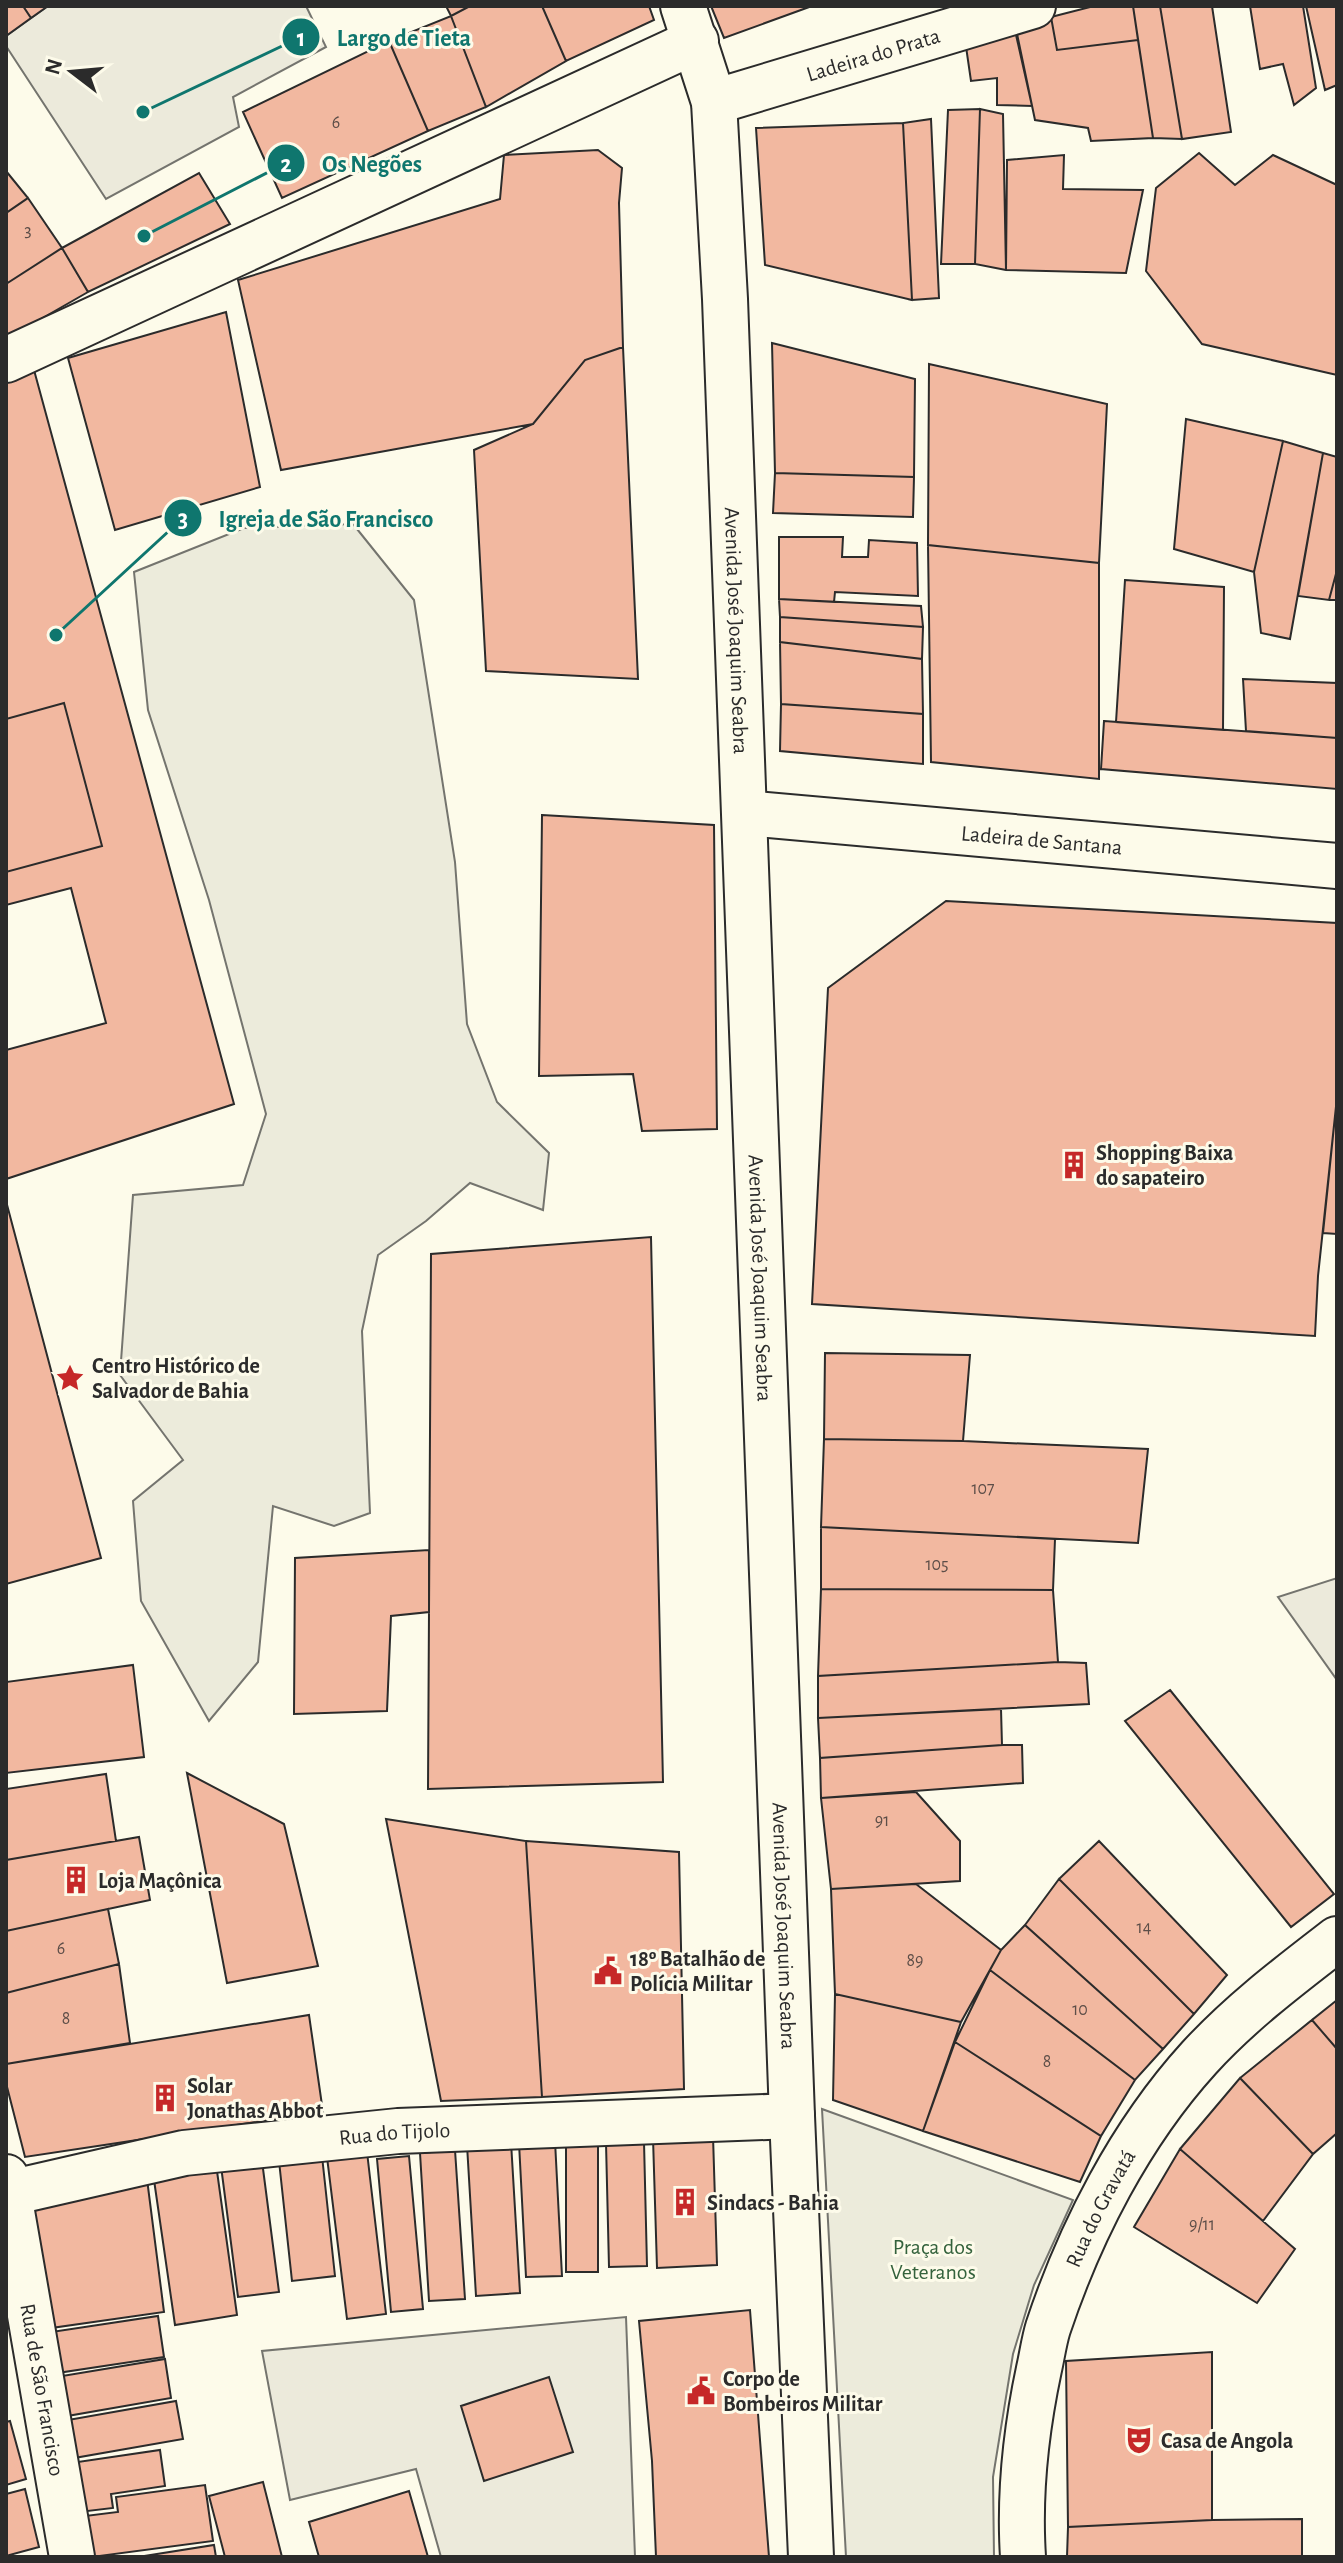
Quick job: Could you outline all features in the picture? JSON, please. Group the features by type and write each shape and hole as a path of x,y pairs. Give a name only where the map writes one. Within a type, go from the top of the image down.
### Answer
{"street":[{"name":"Ladeira do Prata","path":"714,102 1033,6"},
{"name":"Avenida José Joaquim Seabra","path":"689,23 714,102 725,299 811,2557"},
{"path":"6,360 689,23"},
{"name":"Ladeira de Santana","path":"745,813 1337,866"},
{"name":"Rua do Gravatá","path":"1023,2557 1021,2529 1029,2414 1048,2330 1090,2223 1130,2148 1198,2059 1269,1992 1337,1939"},
{"name":"Rua do Tijolo","path":"7,2191 184,2153 398,2131 792,2116"},
{"name":"Rua de São Francisco","path":"7,2191 72,2557"}],"green space":[{"path":"353,524 414,600 455,862 467,1024 497,1102 549,1153 543,1210 470,1183 426,1221 378,1255 362,1331 370,1513 334,1526 273,1506 258,1662 209,1721 141,1601 133,1501 183,1460 120,1375 133,1195 243,1185 266,1114 209,900 148,710 134,572 244,528"},
{"name":"Praça dos Veteranos","path":"822,2109 1073,2200 1034,2285 1013,2354 993,2477 994,2557 846,2557"}],"shaded area":[{"path":"48,6 306,6 326,47 233,97 239,127 106,199 6,46 6,36"},
{"path":"1337,1578 1337,1680 1278,1597"},
{"path":"626,2317 635,2557 441,2557 416,2469 290,2500 262,2351"}],"building":[{"path":"6,6 23,6 31,18 6,36"},
{"path":"23,6 48,6 31,18"},
{"path":"446,6 470,6 451,16"},
{"path":"470,6 542,6 566,61 486,107 451,16"},
{"path":"542,6 649,6 654,20 566,61"},
{"path":"711,6 812,6 724,38"},
{"path":"1094,6 1133,6 1138,40 1057,50 1051,17"},
{"path":"1133,6 1160,6 1182,139 1153,138"},
{"path":"1160,6 1212,6 1231,132 1182,139"},
{"path":"1250,6 1303,6 1316,88 1294,105 1283,64 1260,69"},
{"path":"1306,6 1337,6 1337,85 1325,90"},
{"path":"451,16 486,107 428,131 389,41"},
{"path":"1012,17 1032,106 997,105 997,78 971,81 964,33"},
{"path":"1051,17 1057,50 1138,40 1153,138 1091,141 1088,128 1035,120 1016,29"},
{"path":"389,41 428,131 282,198 243,112"},
{"path":"980,109 1003,114 1006,270 975,264"},
{"path":"980,109 975,264 941,264 948,110"},
{"path":"931,119 939,298 912,300 903,123"},
{"path":"903,123 912,300 765,265 756,128"},
{"path":"598,150 622,168 619,203 623,347 585,360 533,424 281,470 238,280 500,199 504,155"},
{"path":"1199,153 1235,185 1273,155 1337,185 1337,375 1202,344 1146,271 1156,188"},
{"path":"1064,155 1063,189 1143,190 1126,273 1006,270 1007,160"},
{"path":"6,171 28,198 6,213"},
{"path":"199,173 230,224 88,292 62,248"},
{"path":"28,198 62,248 6,284 6,213"},
{"path":"62,248 88,292 6,339 6,284"},
{"path":"226,312 260,487 115,530 68,358"},
{"path":"772,343 915,379 914,477 775,473"},
{"path":"623,347 638,679 486,671 474,450 533,424 585,360"},
{"path":"929,364 1107,404 1099,563 928,545"},
{"path":"34,370 234,1104 6,1179 6,1050 106,1023 71,888 6,905 6,382"},
{"path":"1186,419 1283,441 1254,572 1174,549"},
{"path":"1283,441 1323,453 1290,639 1261,633 1254,572"},
{"path":"1323,453 1337,457 1337,570 1329,600 1298,596"},
{"path":"775,473 914,477 913,517 773,513"},
{"path":"779,537 843,537 842,557 868,557 869,540 917,543 918,596 835,592 834,602 779,599"},
{"path":"928,545 1099,563 1099,779 931,762"},
{"path":"1337,570 1337,600 1329,600"},
{"path":"1125,580 1224,587 1223,730 1116,722"},
{"path":"779,599 921,606 923,627 780,617"},
{"path":"780,617 923,627 922,659 780,642"},
{"path":"780,642 922,659 923,714 781,704"},
{"path":"1243,679 1337,683 1337,738 1246,731"},
{"path":"64,703 102,846 6,872 6,719"},
{"path":"781,704 923,714 923,764 780,751"},
{"path":"1104,721 1337,738 1337,789 1101,769"},
{"path":"542,815 714,825 717,1129 642,1131 633,1074 539,1076"},
{"name":"Shopping Baixa do sapateiro","path":"946,901 1337,923 1337,1097 1318,1276 1315,1336 812,1304 828,988"},
{"path":"1337,1097 1337,1234 1323,1233"},
{"path":"6,1201 101,1558 6,1584"},
{"path":"651,1237 663,1782 428,1789 431,1254"},
{"path":"825,1353 970,1355 963,1441 824,1439"},
{"path":"824,1439 1148,1449 1138,1543 821,1527"},
{"path":"821,1527 1055,1539 1053,1590 821,1589"},
{"path":"429,1550 429,1612 391,1616 387,1711 294,1714 295,1558"},
{"path":"821,1589 1053,1590 1058,1662 818,1676"},
{"path":"1086,1663 1089,1704 818,1718 818,1676"},
{"path":"133,1665 144,1757 6,1773 6,1682"},
{"path":"1170,1690 1334,1894 1291,1927 1125,1721"},
{"path":"1001,1709 1002,1745 820,1758 818,1718"},
{"path":"1022,1745 1023,1783 821,1798 820,1758"},
{"path":"187,1773 284,1824 318,1966 227,1983"},
{"path":"106,1774 116,1841 6,1860 6,1789"},
{"path":"916,1792 960,1841 960,1881 831,1889 821,1798"},
{"path":"386,1819 526,1841 542,2097 441,2101"},
{"name":"Loja Maçônica","path":"139,1837 150,1900 6,1931 6,1860"},
{"name":"18º Batalhão de Polícia Militar","path":"526,1841 679,1852 684,2089 542,2097"},
{"path":"1099,1841 1227,1975 1194,2014 1059,1879"},
{"path":"1059,1879 1194,2014 1163,2049 1025,1925"},
{"path":"916,1884 1001,1950 961,2022 835,1994 831,1889"},
{"path":"108,1909 119,1964 6,1993 6,1931"},
{"path":"1025,1925 1163,2049 1135,2080 990,1970 1001,1950"},
{"path":"119,1964 130,2043 6,2064 6,1993"},
{"path":"990,1970 1135,2080 1101,2136 955,2042"},
{"path":"835,1994 961,2022 923,2131 833,2100"},
{"path":"1337,2000 1337,2049 1312,2020"},
{"name":"Solar Jonathas Abbot","path":"309,2015 323,2112 25,2157 6,2083 6,2064"},
{"path":"1312,2020 1337,2049 1337,2133 1313,2154 1240,2078"},
{"path":"955,2042 1101,2136 1080,2182 923,2131"},
{"path":"1240,2078 1313,2154 1263,2221 1180,2149"},
{"name":"Sindacs - Bahia","path":"713,2136 717,2265 657,2268 653,2138"},
{"path":"555,2141 562,2276 526,2277 519,2143"},
{"path":"566,2141 598,2141 598,2272 566,2272"},
{"path":"511,2142 520,2293 476,2296 467,2145"},
{"path":"644,2142 647,2266 609,2267 606,2143"},
{"path":"1180,2149 1295,2249 1257,2303 1134,2227"},
{"path":"455,2150 465,2299 429,2301 420,2153"},
{"path":"367,2152 386,2314 347,2319 327,2157"},
{"path":"322,2156 335,2276 292,2281 279,2161"},
{"path":"409,2156 423,2309 391,2312 377,2159"},
{"path":"262,2161 279,2292 238,2297 221,2166"},
{"path":"216,2164 237,2315 175,2325 153,2173"},
{"path":"147,2179 164,2312 37,2330 19,2196"},
{"name":"Corpo de Bombeiros Militar","path":"750,2310 769,2557 656,2557 652,2461 639,2321"},
{"path":"158,2316 164,2357 44,2375 38,2334"},
{"name":"Casa de Angola","path":"1212,2352 1212,2520 1068,2527 1066,2361"},
{"path":"165,2359 171,2398 50,2419 44,2379"},
{"path":"549,2377 573,2452 484,2481 461,2406"},
{"path":"176,2401 183,2439 57,2461 51,2423"},
{"path":"10,2421 26,2479 6,2485 6,2422"},
{"path":"160,2450 165,2486 111,2494 113,2508 71,2513 64,2464"},
{"path":"263,2482 282,2557 225,2557 209,2496"},
{"path":"205,2485 213,2541 92,2557 69,2518 118,2512 116,2497"},
{"path":"25,2489 39,2547 6,2556 6,2494"},
{"path":"409,2491 428,2557 319,2557 309,2522"},
{"path":"1302,2519 1302,2557 1067,2557 1068,2527"},
{"path":"214,2545 216,2557 138,2557"}],"place":[{"name":"Largo de Tieta","path":"143,112"},
{"name":"Os Negões","path":"144,236"},
{"name":"Igreja de São Francisco","path":"56,635"},
{"name":"Shopping Baixa do sapateiro","path":"1074,1165"},
{"name":"Centro Histórico de Salvador de Bahia","path":"70,1378"},
{"name":"Loja Maçônica","path":"76,1880"},
{"name":"18º Batalhão de Polícia Militar","path":"608,1971"},
{"name":"Solar Jonathas Abbot","path":"165,2098"},
{"name":"Sindacs - Bahia","path":"685,2202"},
{"name":"Corpo de Bombeiros Militar","path":"701,2391"},
{"name":"Casa de Angola","path":"1139,2440"}]}
